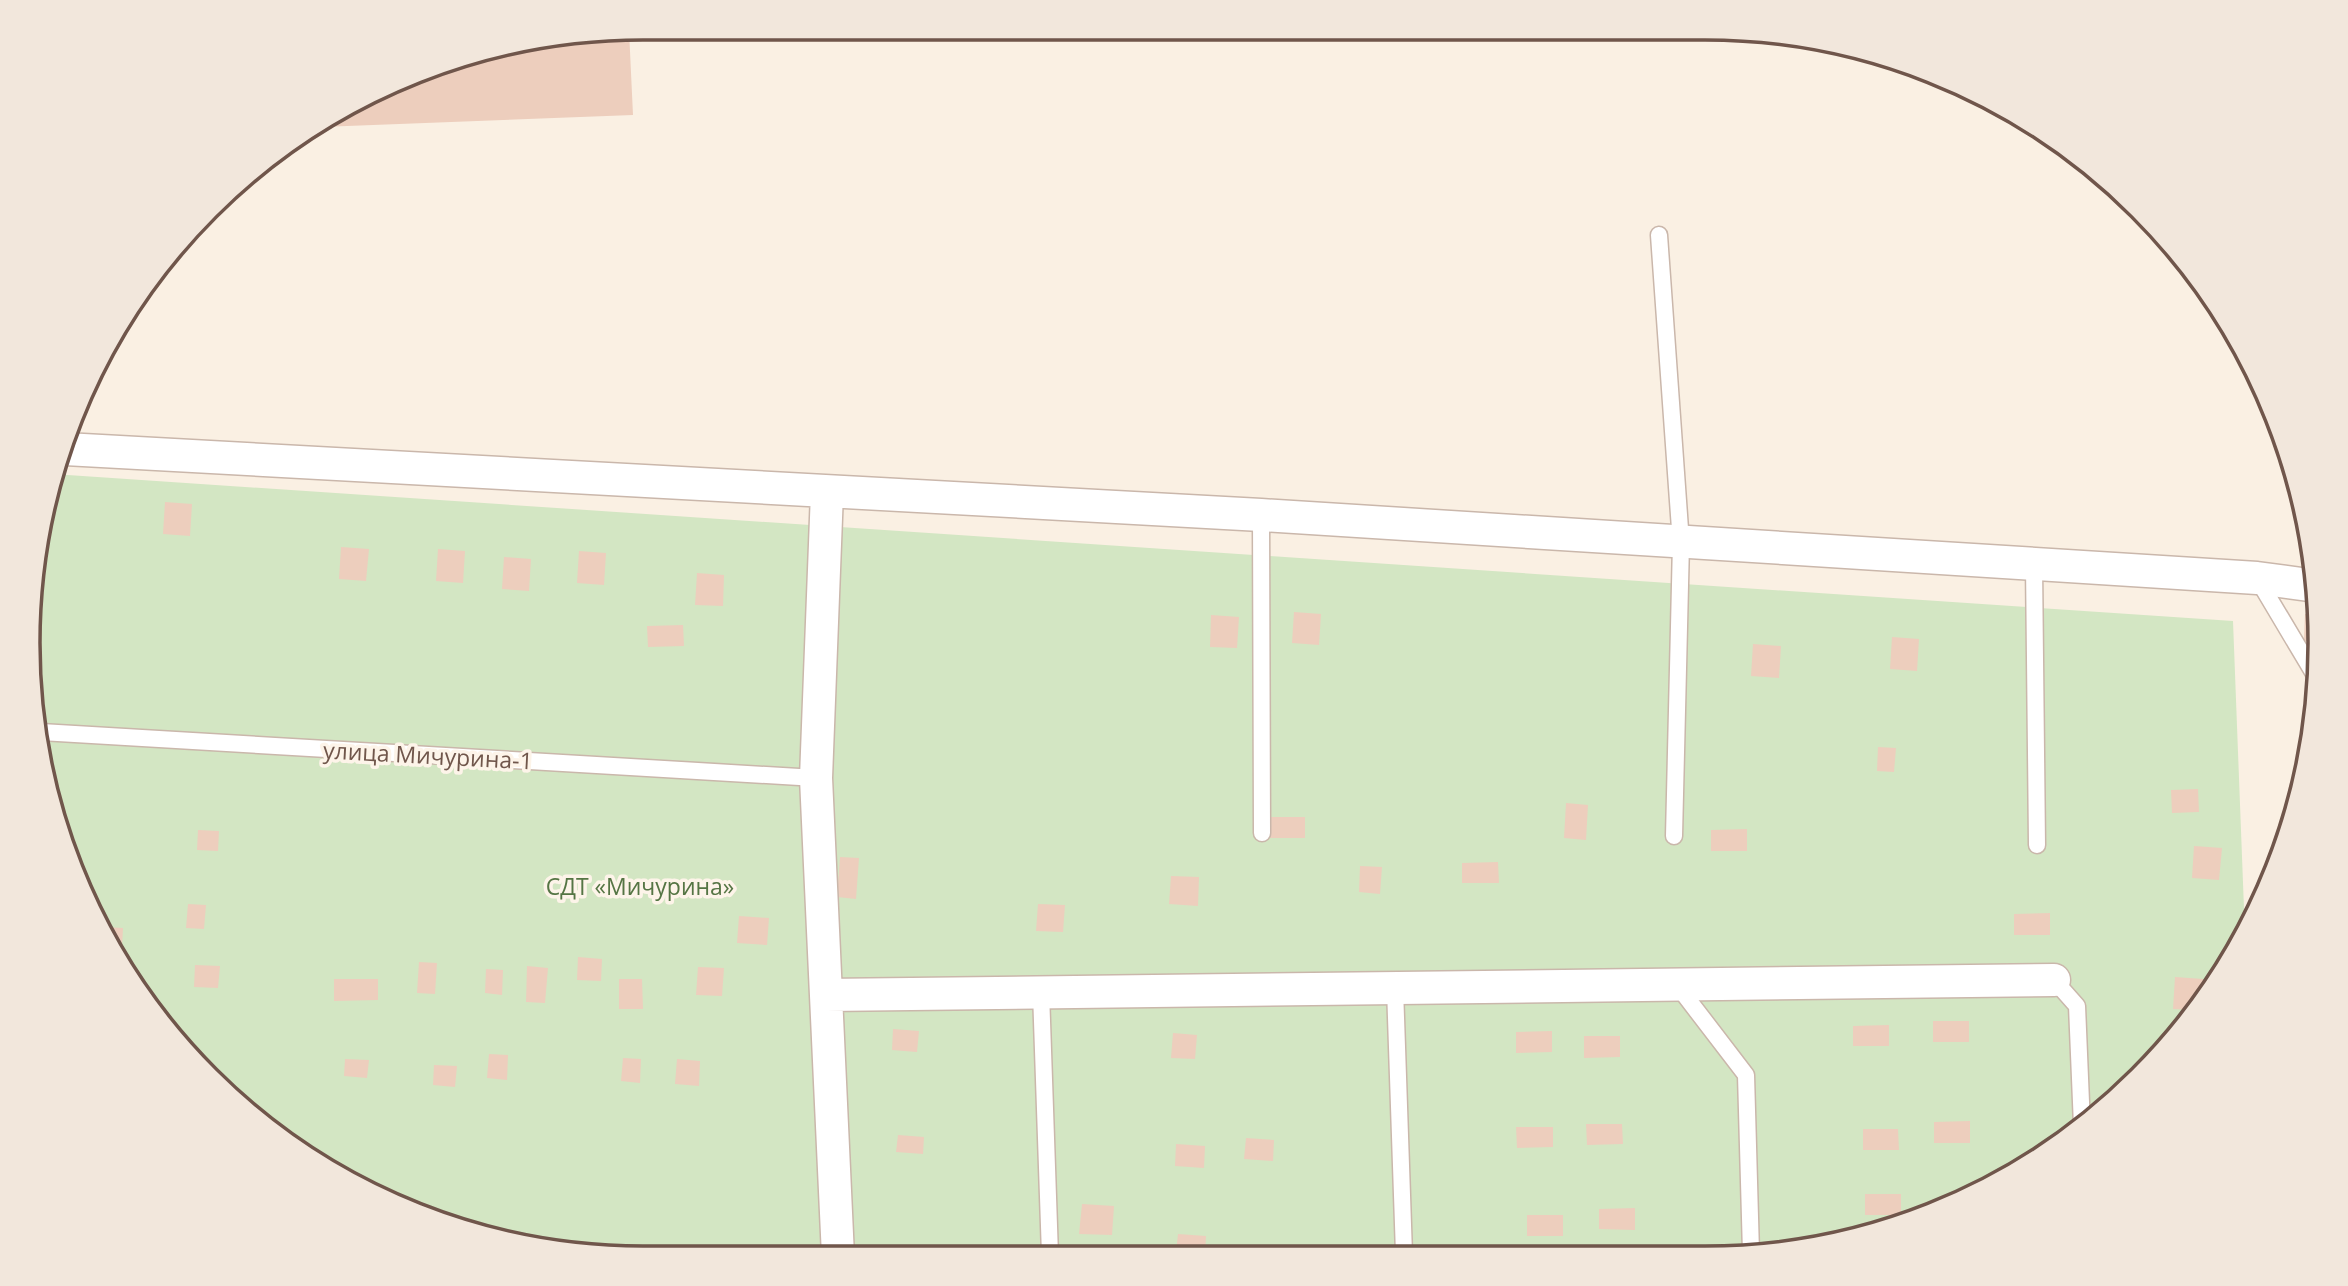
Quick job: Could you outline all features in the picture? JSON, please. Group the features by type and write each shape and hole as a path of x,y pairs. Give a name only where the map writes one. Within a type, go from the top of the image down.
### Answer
{"street":[{"path":"72,449 1261,515 2258,578 2305,584"},
{"path":"827,492 816,778 838,1246"},
{"path":"826,995 2054,980"}],"lane":[{"path":"1659,235 1681,543 1674,836"},
{"path":"1261,515 1262,833"},
{"path":"2034,565 2037,845"},
{"path":"2258,578 2307,662"},
{"name":"улица Мичурина-1","path":"47,732 816,778"},
{"path":"2054,980 2077,1006 2081,1113"},
{"path":"1677,985 1746,1075 1751,1243"},
{"path":"1395,988 1404,1246"},
{"path":"1041,992 1050,1246"}],"green space":[{"name":"СДТ «Мичурина»","path":"65,475 2233,621 2244,913 2206,978 2158,1040 2131,1069 2072,1121 2040,1144 1972,1184 1899,1214 1823,1234 1784,1241 1705,1246 643,1246 564,1241 449,1214 376,1184 308,1144 276,1121 217,1069 165,1010 142,978 102,910 72,837 45,722 40,643 45,564"}],"building":[{"path":"630,41 633,115 333,127 376,102 449,72 564,45"},
{"path":"165,502 192,504 190,536 163,534"},
{"path":"341,547 369,549 366,581 339,579"},
{"path":"438,549 465,551 463,583 436,581"},
{"path":"579,551 606,553 604,585 577,583"},
{"path":"504,557 531,559 529,591 502,589"},
{"path":"697,573 724,575 723,606 695,605"},
{"path":"1294,612 1321,614 1319,645 1292,643"},
{"path":"2305,614 2307,614 2308,641 2304,641"},
{"path":"1211,615 1239,617 1237,648 1210,647"},
{"path":"683,625 684,646 648,647 647,626"},
{"path":"1892,637 1919,639 1917,671 1890,669"},
{"path":"1753,644 1781,646 1779,678 1751,676"},
{"path":"1878,747 1896,748 1894,772 1877,771"},
{"path":"2198,789 2199,812 2172,813 2171,790"},
{"path":"1566,803 1588,805 1586,840 1564,838"},
{"path":"1268,817 1305,817 1305,838 1268,838"},
{"path":"1747,829 1747,851 1711,851 1711,830"},
{"path":"198,830 219,831 218,851 197,850"},
{"path":"2194,846 2222,848 2219,880 2192,878"},
{"path":"840,857 859,858 856,899 837,897"},
{"path":"1498,862 1499,883 1462,883 1462,863"},
{"path":"1360,866 1382,867 1380,894 1359,892"},
{"path":"1171,876 1199,877 1198,906 1169,904"},
{"path":"188,904 206,905 204,929 186,928"},
{"path":"1038,904 1065,905 1063,932 1036,931"},
{"path":"2050,913 2050,935 2014,935 2014,914"},
{"path":"739,916 769,918 767,945 737,943"},
{"path":"112,927 123,928 122,946"},
{"path":"578,957 602,959 601,981 577,980"},
{"path":"419,962 437,963 435,994 417,993"},
{"path":"195,965 220,966 218,988 194,987"},
{"path":"527,966 548,968 545,1003 526,1002"},
{"path":"698,967 724,968 722,996 696,995"},
{"path":"486,969 503,970 502,995 485,993"},
{"path":"2175,977 2203,979 2183,1010 2173,1009"},
{"path":"334,979 378,979 378,1000 334,1001"},
{"path":"619,979 642,979 643,1009 619,1009"},
{"path":"1933,1021 1969,1021 1969,1042 1933,1042"},
{"path":"1889,1025 1889,1046 1853,1046 1853,1026"},
{"path":"893,1029 919,1031 917,1052 892,1050"},
{"path":"1552,1031 1552,1052 1516,1053 1516,1032"},
{"path":"1173,1033 1197,1035 1195,1059 1171,1058"},
{"path":"1584,1036 1620,1036 1620,1057 1584,1058"},
{"path":"489,1054 508,1055 507,1080 487,1078"},
{"path":"623,1058 641,1059 640,1083 621,1081"},
{"path":"345,1059 369,1060 367,1078 344,1076"},
{"path":"677,1059 700,1061 699,1086 675,1084"},
{"path":"434,1065 457,1066 455,1087 433,1085"},
{"path":"1970,1121 1970,1143 1934,1143 1934,1122"},
{"path":"1586,1124 1622,1124 1623,1144 1587,1145"},
{"path":"1516,1127 1553,1127 1553,1147 1517,1148"},
{"path":"1863,1129 1898,1129 1899,1150 1863,1150"},
{"path":"898,1135 924,1137 923,1154 896,1152"},
{"path":"1246,1138 1274,1140 1273,1161 1244,1159"},
{"path":"1176,1144 1205,1146 1204,1168 1175,1166"},
{"path":"1865,1194 1901,1194 1901,1213 1865,1215"},
{"path":"1082,1204 1114,1206 1112,1235 1079,1234"},
{"path":"1635,1208 1635,1230 1599,1229 1599,1209"},
{"path":"1527,1215 1563,1215 1563,1236 1527,1236"},
{"path":"1178,1234 1206,1236 1205,1246 1177,1246"}]}
